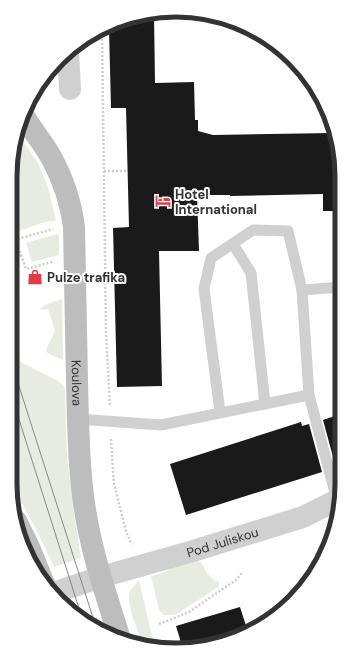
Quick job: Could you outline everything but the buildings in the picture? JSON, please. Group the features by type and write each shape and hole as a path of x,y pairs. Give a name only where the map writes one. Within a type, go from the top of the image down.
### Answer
{"main road":[{"name":"Koulova","path":"27,121 51,157 65,188 74,227 80,472 93,549 118,632"}],"street":[{"path":"68,59 70,88"},
{"name":"Pod Juliskou","path":"58,591 101,577 304,517 334,501"}],"lane":[{"path":"220,412 204,290 211,258 254,230 288,231 302,290 309,395 335,485"},
{"path":"233,244 251,272 264,404"},
{"path":"302,290 335,287"},
{"path":"78,419 161,425 309,395"}],"path":[{"path":"102,35 106,332 114,484 126,531 130,541 137,549"},
{"path":"104,171 128,170"},
{"path":"17,239 57,228"},
{"path":"17,242 26,269 52,262"},
{"path":"17,256 22,255"},
{"path":"159,624 189,612 236,580 242,573"}],"shaded area":[{"path":"21,139 37,161 48,187 56,220 17,232 17,166"},
{"path":"59,234 59,255 32,262 26,243"},
{"path":"62,299 63,360 47,353 46,350 55,331 48,309 40,310 47,304"},
{"path":"17,350 21,362 56,380 64,386 67,458 81,558 54,567 17,494"},
{"path":"196,560 201,563 207,573 215,581 219,581 218,587 180,612 174,615 164,615 159,610 151,576 165,572 173,566"},
{"path":"139,581 153,642 141,639 129,602 130,591"}],"tram line":[{"path":"17,380 94,620"},
{"path":"17,413 80,610"}],"place":[{"name":"Hotel International","path":"163,201"},
{"name":"Pulze trafika","path":"35,277"}]}
